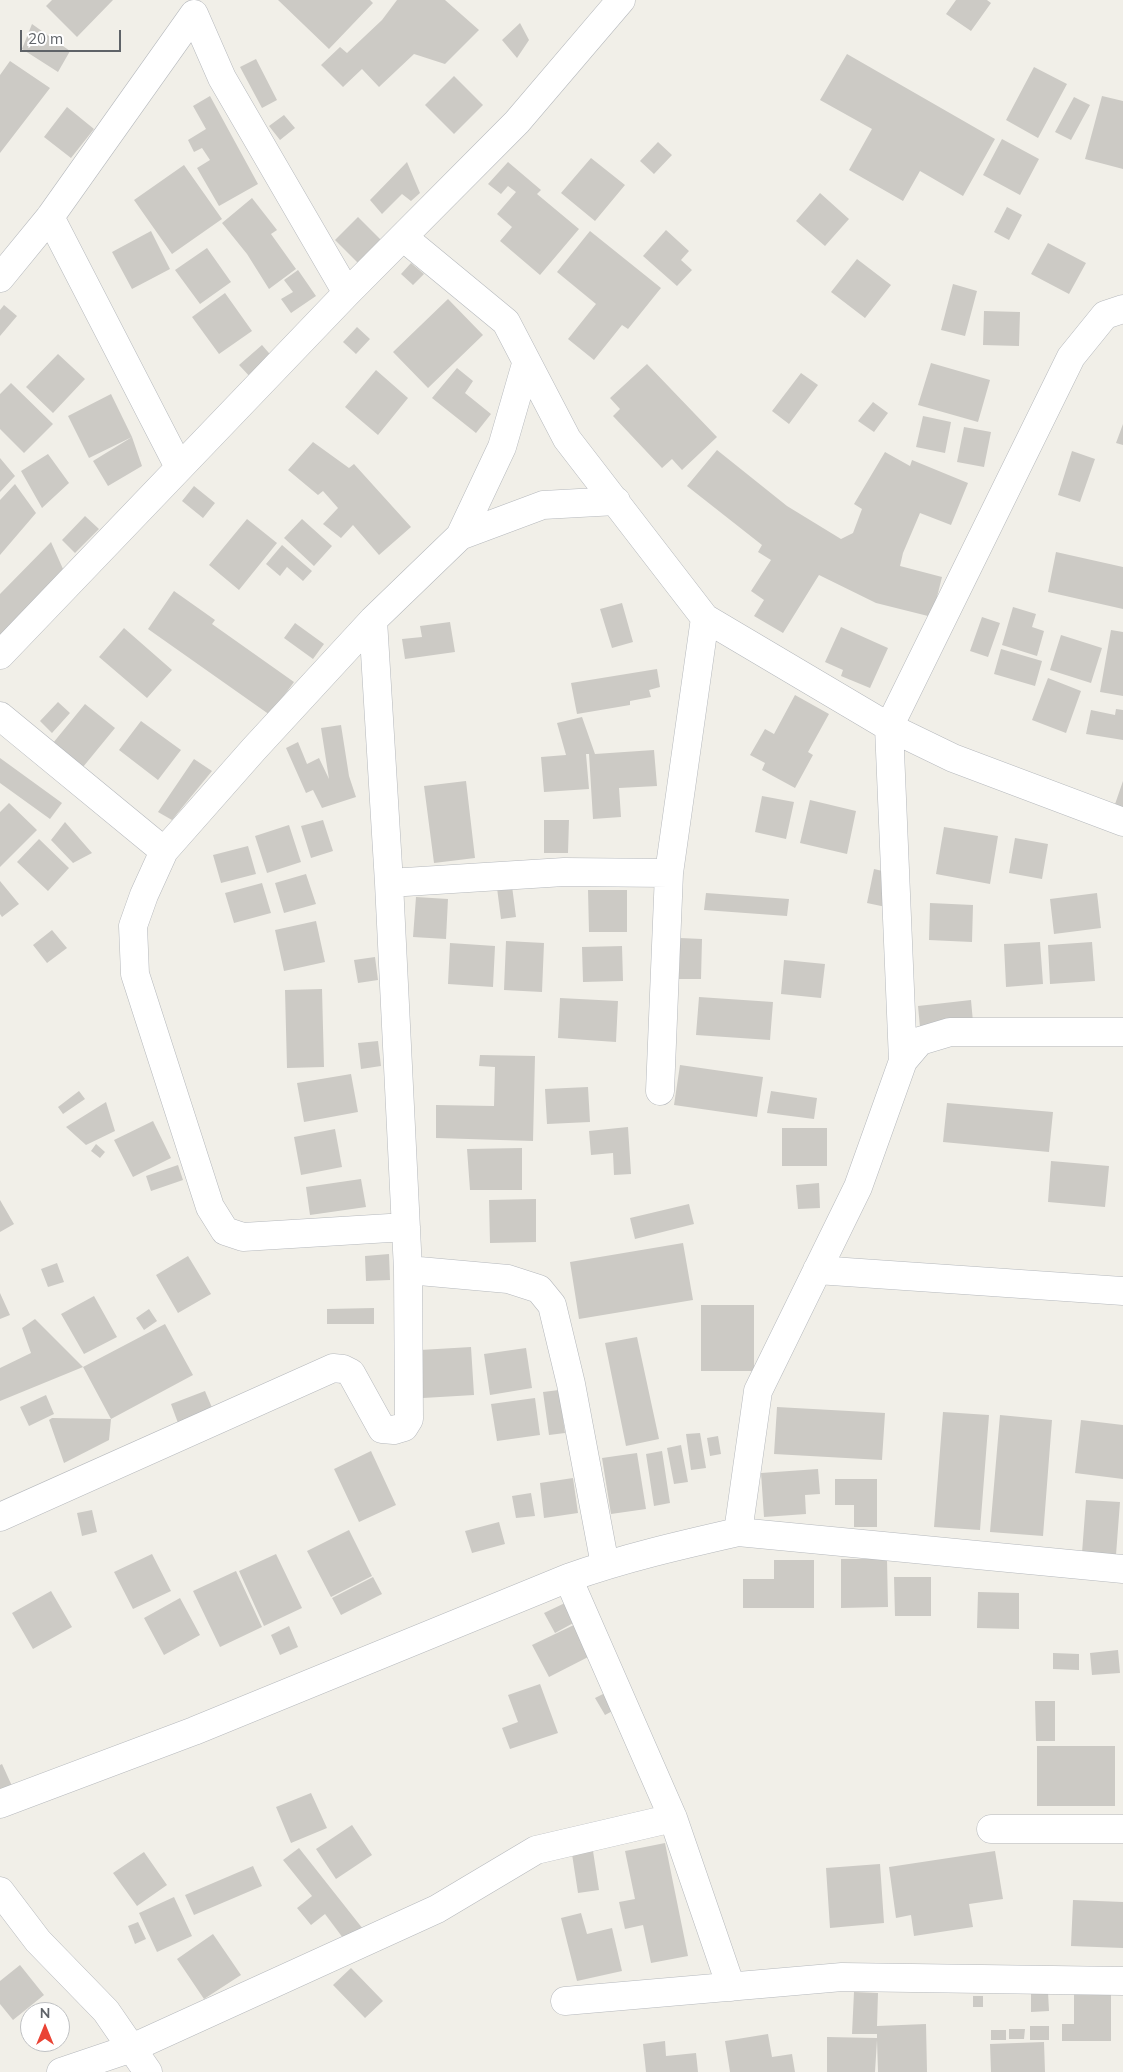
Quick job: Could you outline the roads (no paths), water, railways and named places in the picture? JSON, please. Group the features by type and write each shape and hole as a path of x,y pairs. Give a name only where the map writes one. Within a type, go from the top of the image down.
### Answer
{"street":[{"path":"0,654 347,293 517,122 621,0"},
{"path":"195,5 222,78 347,293"},
{"path":"0,278 50,217 195,5"},
{"path":"50,217 179,467"},
{"path":"403,237 506,322 526,364 567,439 704,618 889,727 952,758 1123,822"},
{"path":"903,1061 889,727 1071,357 1105,314 1123,309"},
{"path":"406,1227 244,1237 226,1231 210,1207 135,974 133,926 144,895 164,852 254,749 373,620 460,536 502,447 526,364"},
{"path":"460,536 543,505 616,502"},
{"path":"660,1091 669,873 704,618"},
{"path":"0,1517 332,1368 343,1369 351,1373 382,1429 394,1430 404,1428 409,1418 408,1270 389,883 373,620"},
{"path":"0,716 164,852"},
{"path":"389,883 564,872 669,873"},
{"path":"738,1532 758,1391 858,1188 903,1061 920,1041 950,1032 1123,1032"},
{"path":"408,1270 508,1279 539,1288 552,1305 571,1384 605,1565"},
{"path":"817,1270 1123,1291"},
{"path":"0,1804 194,1731 568,1578 605,1565 667,1548 738,1532 1123,1569"},
{"path":"568,1578 673,1818 731,1987"},
{"path":"61,2072 132,2048 437,1909 536,1850 673,1818"},
{"path":"991,1829 1123,1829"},
{"path":"0,1891 38,1941 106,2011 148,2072"},
{"path":"565,2001 842,1977 1123,1981"}]}
